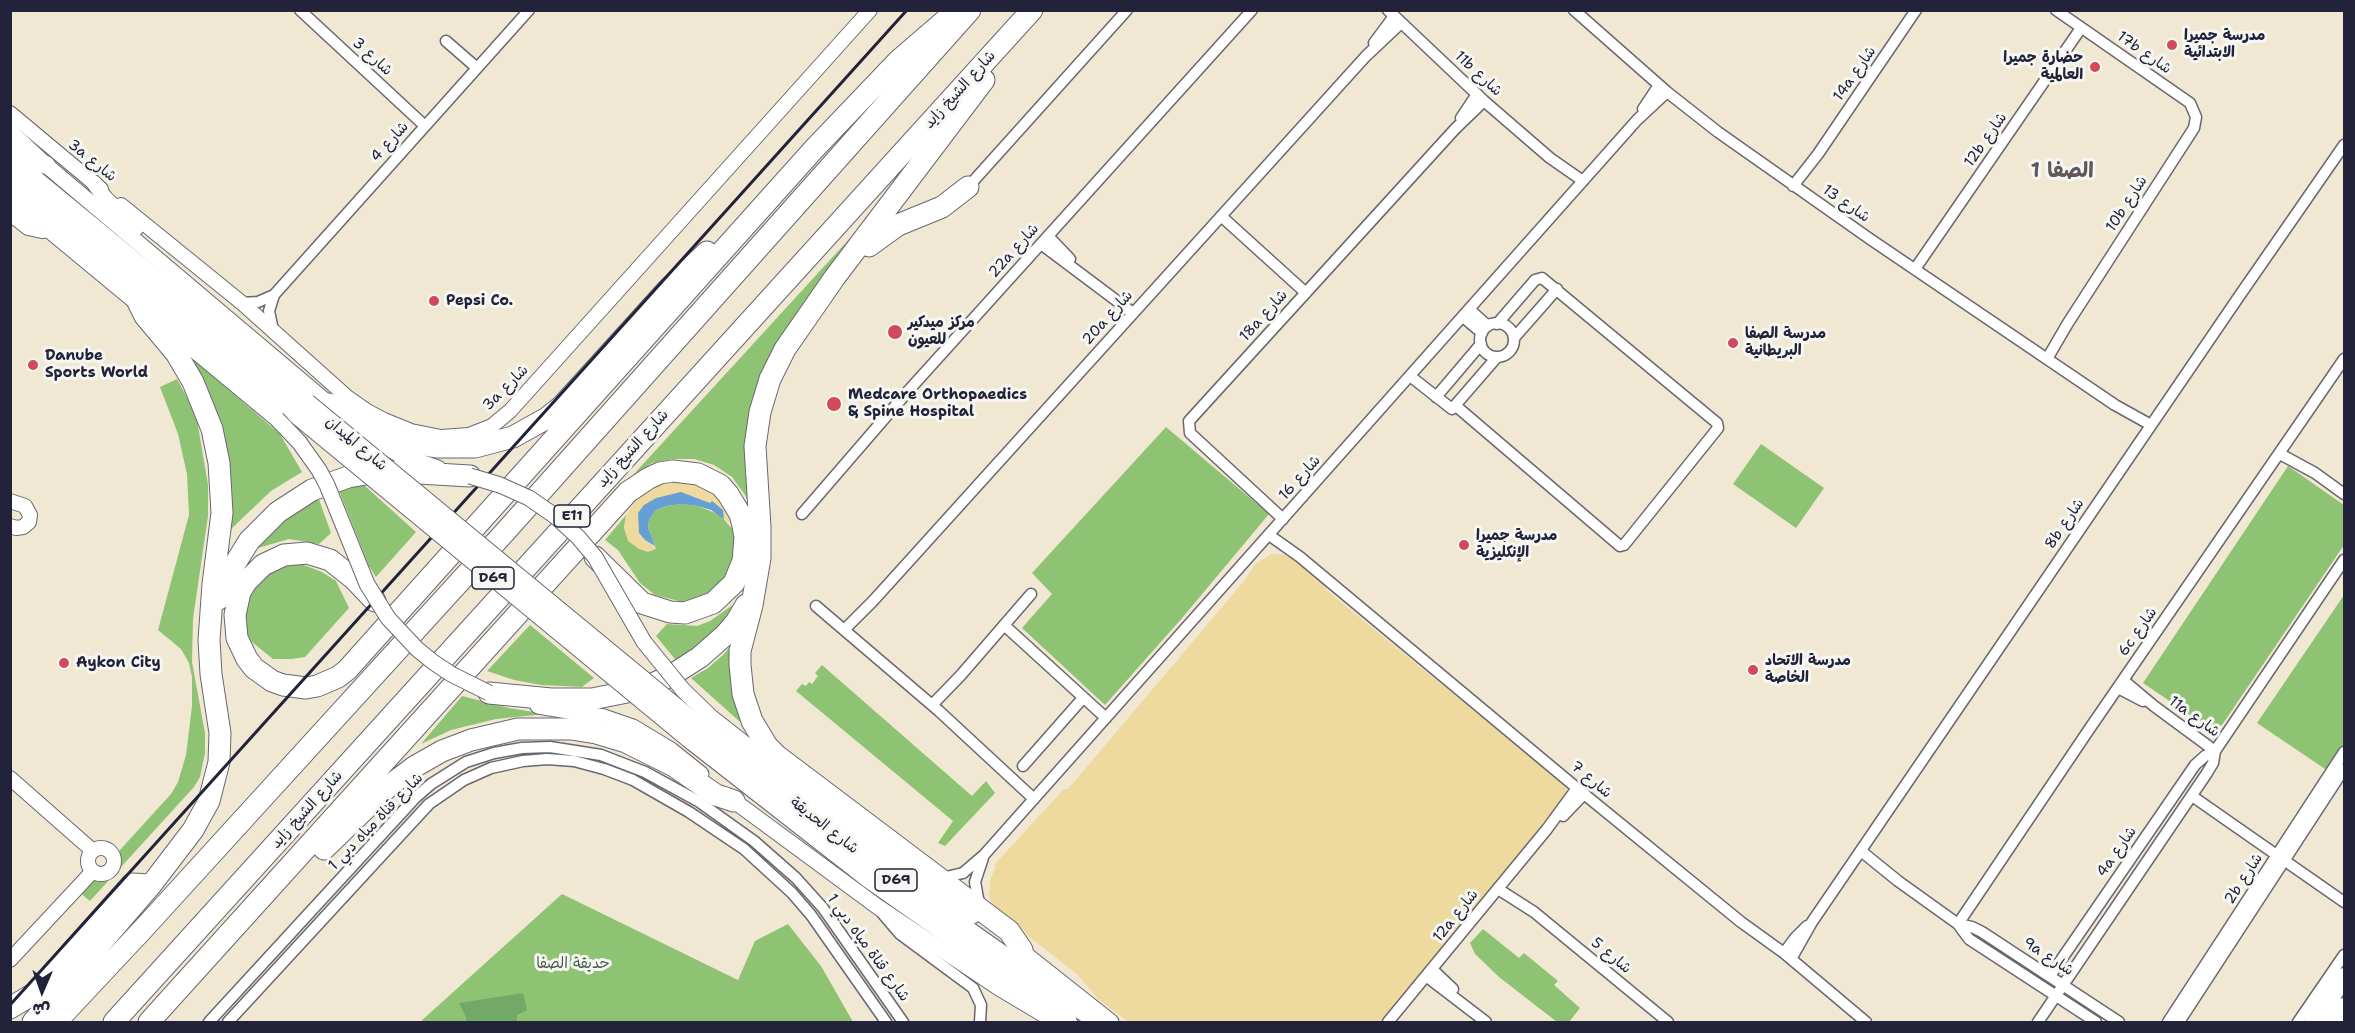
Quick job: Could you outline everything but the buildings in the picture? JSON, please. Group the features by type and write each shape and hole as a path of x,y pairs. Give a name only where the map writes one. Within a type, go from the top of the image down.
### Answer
{"highway":[{"path":"375,601 354,579 330,560 308,553 284,555 263,565 246,582 236,603 237,638 254,668 283,685 306,688 317,686 338,677 347,670 814,149 886,73 957,10"},
{"name":"E11","path":"56,1023 505,532 970,10"},
{"path":"1022,950 1010,931 777,756 759,734 743,694 740,651 758,574 760,526 755,446 760,412 770,380 785,349 836,277 961,112 1030,12"},
{"name":"شارع الشيخ زايد","path":"114,1023 1030,12"},
{"path":"836,277 891,228 942,207 968,187"},
{"path":"329,404 339,407 380,431 417,444 436,447 475,447 513,437 547,418 562,406 682,274 712,248 747,225"},
{"path":"33,1023 151,885 199,822 215,782 219,762 220,733 211,674 209,640 222,513 221,480 216,446 207,413 193,382 176,353 145,316 138,302"},
{"path":"209,640 221,591 237,557 263,525 294,500 330,482 366,473 403,471 470,476"},
{"path":"149,1023 638,484 673,471 685,471 704,476 720,485 740,514 745,549 734,583 713,603 692,611 670,612 642,603 595,557"},
{"path":"489,693 551,699 592,699 626,693 657,683 687,667 725,635 746,606 758,574"},
{"path":"236,927 290,882 401,776 442,751 487,735 518,729 546,728 584,731 609,736 658,757 716,795 726,794"},
{"path":"10,1008 24,1001 39,988 132,884 151,885"}],"main road":[{"path":"10,131 46,165 368,437 398,454 515,491 542,507 567,526 595,557 644,642 683,690 702,729 1022,950 1111,1023"},
{"path":"10,144 32,160 46,165"},
{"name":"شارع الميدان","path":"10,159 301,409"},
{"name":"شارع الميدان","path":"10,179 462,533 702,729"},
{"path":"94,183 105,198 141,233 148,245 148,250"},
{"path":"10,198 277,419 299,442 323,477 375,601 417,649 451,674 489,693 538,706 604,717 633,727 671,750 726,794 878,907 1056,1023"},
{"name":"شارع الحديقة","path":"702,729 869,879 1021,986 1068,1023"},
{"name":"شارع الحديقة","path":"702,729 877,866 1098,1023"},
{"path":"2314,1023 2344,977"},
{"path":"2334,1023 2344,1007"}],"street":[{"name":"شارع 3","path":"300,10 425,126"},
{"name":"شارع 4","path":"274,295 529,10"},
{"name":"3a شارع","path":"10,113 242,303 347,397 384,420 411,431 441,437 469,435 492,426 510,411 870,10"},
{"path":"968,187 1127,10"},
{"name":"22a شارع","path":"802,514 917,382 1252,10"},
{"name":"شارع 13","path":"1574,10 1698,118 2149,429"},
{"name":"14a شارع","path":"1797,188 1916,10"},
{"name":"17b شارع","path":"2056,10 2185,100"},
{"name":"20a شارع","path":"848,633 873,601 1366,56 1394,17"},
{"name":"11b شارع","path":"1394,17 1580,185"},
{"name":"12b شارع","path":"1915,269 2081,28"},
{"path":"446,41 477,68"},
{"name":"شارع 16","path":"939,878 963,873 984,855 1663,89"},
{"name":"18a شارع","path":"1276,527 1190,434 1188,425 1455,129 1481,97"},
{"name":"10b شارع","path":"2043,356 2068,323 2194,128 2195,111 2185,100"},
{"name":"8b شارع","path":"1787,956 2344,146"},
{"path":"10,214 34,230 50,230"},
{"path":"1221,216 1306,293"},
{"path":"1044,240 1130,317"},
{"path":"1436,397 1487,332 1537,278 1545,279 1718,424 1718,428 1624,544 1618,545 1456,406"},
{"path":"1410,376 1450,408 1456,406 1497,357 1510,351 1514,338 1557,289"},
{"path":"274,295 269,311 274,330"},
{"path":"242,303 258,302 274,295"},
{"path":"1466,313 1487,332 1489,355 1497,357"},
{"path":"1487,332 1510,329 1514,338"},
{"name":"6c شارع","path":"1958,924 2344,359"},
{"path":"2282,450 2344,494"},
{"path":"11,528 25,526 30,517 28,508 12,504"},
{"name":"شارع 7","path":"1276,527 1300,556 1580,791 1787,956 1861,1021"},
{"name":"4a شارع","path":"2038,1023 2192,796 2210,768 2215,751 2344,560"},
{"path":"935,708 1031,594"},
{"path":"816,606 935,708 1034,799"},
{"path":"1004,625 1106,718"},
{"name":"11a شارع","path":"2120,684 2215,751"},
{"path":"1023,766 1083,698"},
{"name":"شارع قناة مياه دبي 1","path":"209,1023 415,798 431,784 466,762 494,753 522,748 550,747 601,755 645,772 698,801 754,841 796,878 823,908 903,1023"},
{"name":"4a شارع","path":"2050,976 2195,765 2215,751"},
{"name":"2b شارع","path":"2179,1023 2344,752"},
{"name":"شارع قناة مياه دبي 1","path":"228,1023 429,804 453,787 491,768 523,761 548,759 574,761 633,780 689,812 744,849 792,893 811,915 886,1023"},
{"name":"2b شارع","path":"2168,1023 2344,769"},
{"path":"10,778 93,851"},
{"name":"12a شارع","path":"1388,1023 1580,791"},
{"path":"2192,796 2344,902"},
{"path":"108,849 115,860 112,868 106,873 93,871 88,861 93,851 108,849"},
{"name":"9a شارع","path":"1859,854 1958,924 1969,939 2096,1023"},
{"name":"شارع 16","path":"981,909 975,882 984,855"},
{"path":"10,960 93,871"},
{"name":"شارع 5","path":"1501,885 1668,1023"},
{"name":"شارع قناة مياه دبي 1","path":"878,907 895,930 973,988 981,1005 980,1023"},
{"name":"9a شارع","path":"1958,924 1977,929 2119,1023"},
{"path":"2076,938 2088,947"},
{"path":"1766,940 1798,941 1806,972"},
{"path":"2298,1023 2344,955"},
{"path":"1429,973 1486,1023"},
{"path":"233,1023 240,1010"}],"green space":[{"path":"873,213 770,360 755,518 745,495 732,477 714,465 694,459 674,459 652,463 633,475"},
{"path":"177,345 280,434 302,472 271,491 230,530 228,483"},
{"path":"177,379 196,414 208,485 208,516 193,619 192,662 205,733 205,753 200,777 194,787 90,901 79,892 90,879 102,880 113,872 120,860 119,851 171,794 178,782 186,755 192,706 192,677 189,663 181,649 158,630 189,515 187,474 178,434 160,387"},
{"path":"1166,427 1269,514 1183,617 1105,705 1022,628 1052,594 1032,573"},
{"path":"1761,444 1824,488 1796,528 1733,484"},
{"path":"2288,466 2344,505 2344,545 2222,725 2212,730 2143,683"},
{"path":"355,477 416,532 376,577 369,566 336,483"},
{"path":"316,491 331,533 319,544 289,539 258,548 240,561"},
{"path":"681,504 698,506 720,515 734,531 733,558 724,581 715,591 696,601 683,602 655,595 640,583 618,550 605,540 626,515 624,528 656,549 648,528 649,520 656,510"},
{"path":"290,564 304,565 336,581 349,608 305,657 273,659 252,642 245,629 244,610 248,593 260,577"},
{"path":"2344,595 2344,747 2328,771 2257,723"},
{"path":"734,604 720,626 679,664 656,636 667,624 697,626 710,621"},
{"path":"530,625 594,678 582,687 541,685 514,680 487,671"},
{"path":"739,635 759,739 691,678 708,668 724,654"},
{"path":"822,665 972,796 986,781 995,793 945,846 938,843 953,821 796,691 802,684 806,686 809,682 812,684 818,676 815,673"},
{"path":"462,696 509,708 546,714 496,719 451,730 421,744"},
{"name":"حديقة الصفا","path":"562,894 738,980 755,941 788,924 821,966 853,1022 420,1022"},
{"path":"1483,929 1519,958 1524,953 1558,981 1554,985 1580,1008 1569,1022 1557,1022 1499,977 1475,954 1470,943"},
{"path":"523,993 527,1010 517,1015 517,1022 466,1022 459,1003"}],"sand":[{"path":"687,480 714,491 730,511 733,525 724,519 723,510 694,496 638,513 639,533 656,549 648,552 628,541 624,528 626,515 637,499 659,484"},
{"path":"1272,554 1285,555 1299,563 1328,587 1326,590 1550,773 1555,773 1565,785 1568,799 1393,1022 1129,1022 1099,1000 1078,975 996,911 989,896 990,880 996,866 994,865 1064,789 1068,789 1245,580 1255,564"}],"water":[{"path":"681,492 710,503 712,501 723,510 724,519 711,510 698,506 681,504 666,506 656,510 649,520 648,528 655,546 645,540 639,533 638,513 644,505 656,498"}],"railway":[{"path":"10,1005 907,10"}],"place":[{"name":"مدرسة جميرا الابتدائية","path":"2172,45"},
{"name":"حضارة جميرا العالمية","path":"2095,67"},
{"name":"Pepsi Co.","path":"434,301"},
{"name":"مركز ميدكير للعيون","path":"895,332"},
{"name":"مدرسة الصفا البريطانية","path":"1733,343"},
{"name":"Danube Sports World","path":"33,365"},
{"name":"Medcare Orthopaedics & Spine Hospital","path":"834,404"},
{"name":"مدرسة جميرا الإنكليزية","path":"1464,545"},
{"name":"Aykon City","path":"64,663"},
{"name":"مدرسة الاتحاد الخاصة","path":"1753,670"}],"district":[{"name":"الصفا 1","path":"2062,172"}]}
